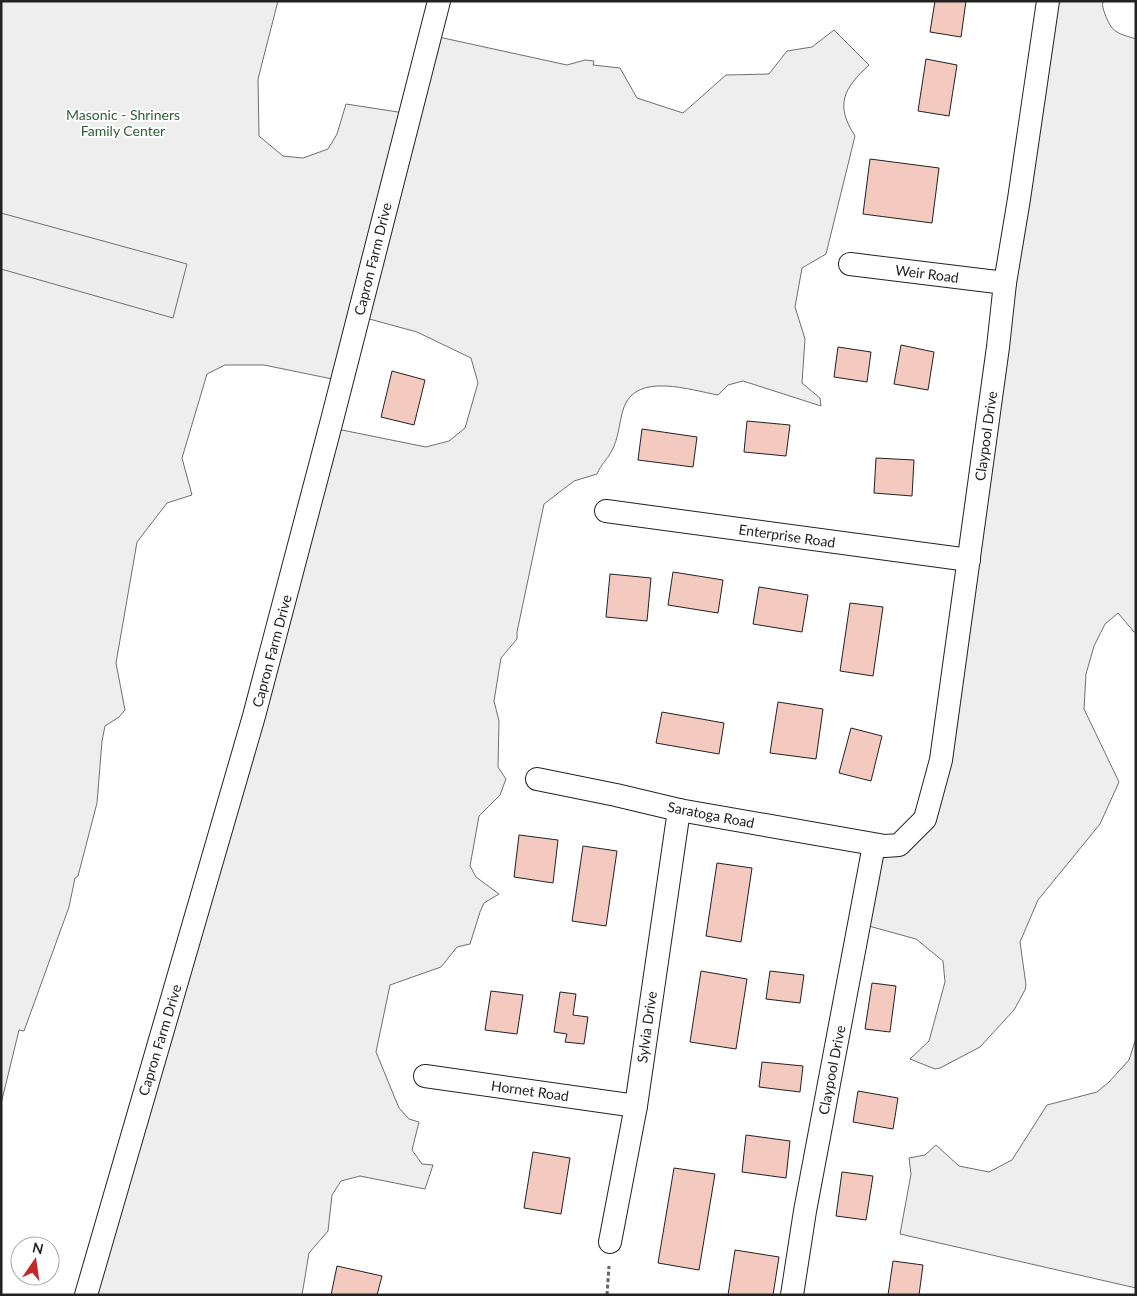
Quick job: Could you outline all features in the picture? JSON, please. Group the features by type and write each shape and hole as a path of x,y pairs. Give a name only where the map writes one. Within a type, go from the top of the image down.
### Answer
{"street":[{"name":"Capron Farm Drive","path":"86,1295 254,716 335,410 439,1"},
{"name":"Claypool Drive","path":"792,1295 807,1202 880,846 900,846 925,819 941,760 998,347 1005,283 1048,1"},
{"name":"Weir Road","path":"850,264 1005,283"},
{"name":"Enterprise Road","path":"606,511 969,560"},
{"name":"Saratoga Road","path":"537,779 679,810 880,846"},
{"name":"Sylvia Drive","path":"610,1242 636,1106 679,810"},
{"name":"Hornet Road","path":"425,1076 636,1106"}],"path":[{"path":"607,1295 610,1242"}],"green space":[{"name":"Masonic - Shriners Family Center","path":"1,1 278,1 258,79 259,136 283,156 303,158 328,149 337,134 346,104 411,114 434,36 567,65 585,60 594,61 593,65 620,68 637,98 683,113 726,75 769,74 787,51 812,47 834,30 869,65 853,82 845,98 845,115 855,136 826,254 802,268 795,307 805,339 802,383 820,398 821,406 743,381 728,385 718,395 665,386 640,390 631,396 624,407 614,447 597,474 574,481 544,504 517,639 501,658 494,701 499,721 498,767 506,779 500,795 479,816 470,866 476,877 499,894 484,903 470,944 457,947 441,967 390,985 376,1052 399,1108 409,1119 419,1122 412,1150 422,1164 433,1165 425,1189 360,1176 341,1181 332,1195 328,1231 309,1253 302,1295 84,1295 332,428 426,447 449,441 465,428 478,383 471,358 417,332 362,317 342,381 264,365 225,365 207,374 182,458 192,495 167,503 137,542 116,663 125,710 119,717 105,726 97,803 78,876 75,878 69,907 24,1031 19,1030 1,1104"},
{"path":"1051,1 1103,1 1104,11 1113,29 1136,39 1136,633 1118,613 1105,624 1094,646 1086,674 1084,709 1119,782 1100,824 1038,900 1020,942 1026,985 1025,990 1014,1010 980,1047 935,1069 910,1059 929,1041 945,982 943,961 916,939 865,925 884,847 925,820"},
{"path":"1136,1038 1136,1288 900,1234 911,1174 909,1158 925,1155 936,1145 959,1166 989,1172 1012,1160 1047,1105 1097,1092 1129,1060"}],"shaded area":[{"path":"1,213 187,264 173,318 1,269"}],"building":[{"path":"935,1 966,1 961,37 930,32"},
{"path":"926,59 957,65 949,116 918,111"},
{"path":"870,159 939,168 932,223 863,214"},
{"path":"901,345 934,352 928,390 894,384"},
{"path":"838,347 871,352 867,382 834,377"},
{"path":"392,371 425,380 414,425 381,417"},
{"path":"747,421 790,425 786,456 744,452"},
{"path":"642,429 697,437 693,467 638,460"},
{"path":"876,458 914,460 912,496 874,493"},
{"path":"673,572 723,580 718,613 668,605"},
{"path":"610,574 651,578 647,621 606,617"},
{"path":"759,587 808,595 802,632 753,624"},
{"path":"850,603 883,607 873,676 840,671"},
{"path":"778,702 823,709 816,759 770,753"},
{"path":"662,712 724,723 719,754 656,743"},
{"path":"851,728 882,736 871,781 839,773"},
{"path":"519,835 558,840 553,883 514,877"},
{"path":"583,846 617,851 606,926 572,921"},
{"path":"717,863 752,868 741,942 706,936"},
{"path":"701,971 747,979 736,1049 690,1042"},
{"path":"770,971 804,975 800,1003 766,999"},
{"path":"872,983 896,986 890,1032 865,1029"},
{"path":"491,991 523,995 517,1034 485,1030"},
{"path":"560,992 576,994 573,1015 588,1017 584,1044 565,1042 567,1034 554,1032"},
{"path":"762,1062 803,1066 800,1092 759,1087"},
{"path":"858,1091 898,1098 893,1129 853,1122"},
{"path":"746,1135 790,1141 786,1178 742,1172"},
{"path":"533,1152 570,1158 561,1214 524,1208"},
{"path":"674,1168 715,1174 699,1270 658,1263"},
{"path":"842,1172 873,1176 866,1220 836,1216"},
{"path":"735,1250 779,1257 773,1295 728,1295"},
{"path":"893,1261 923,1265 919,1295 888,1295"},
{"path":"337,1266 382,1276 377,1295 331,1295"}]}
